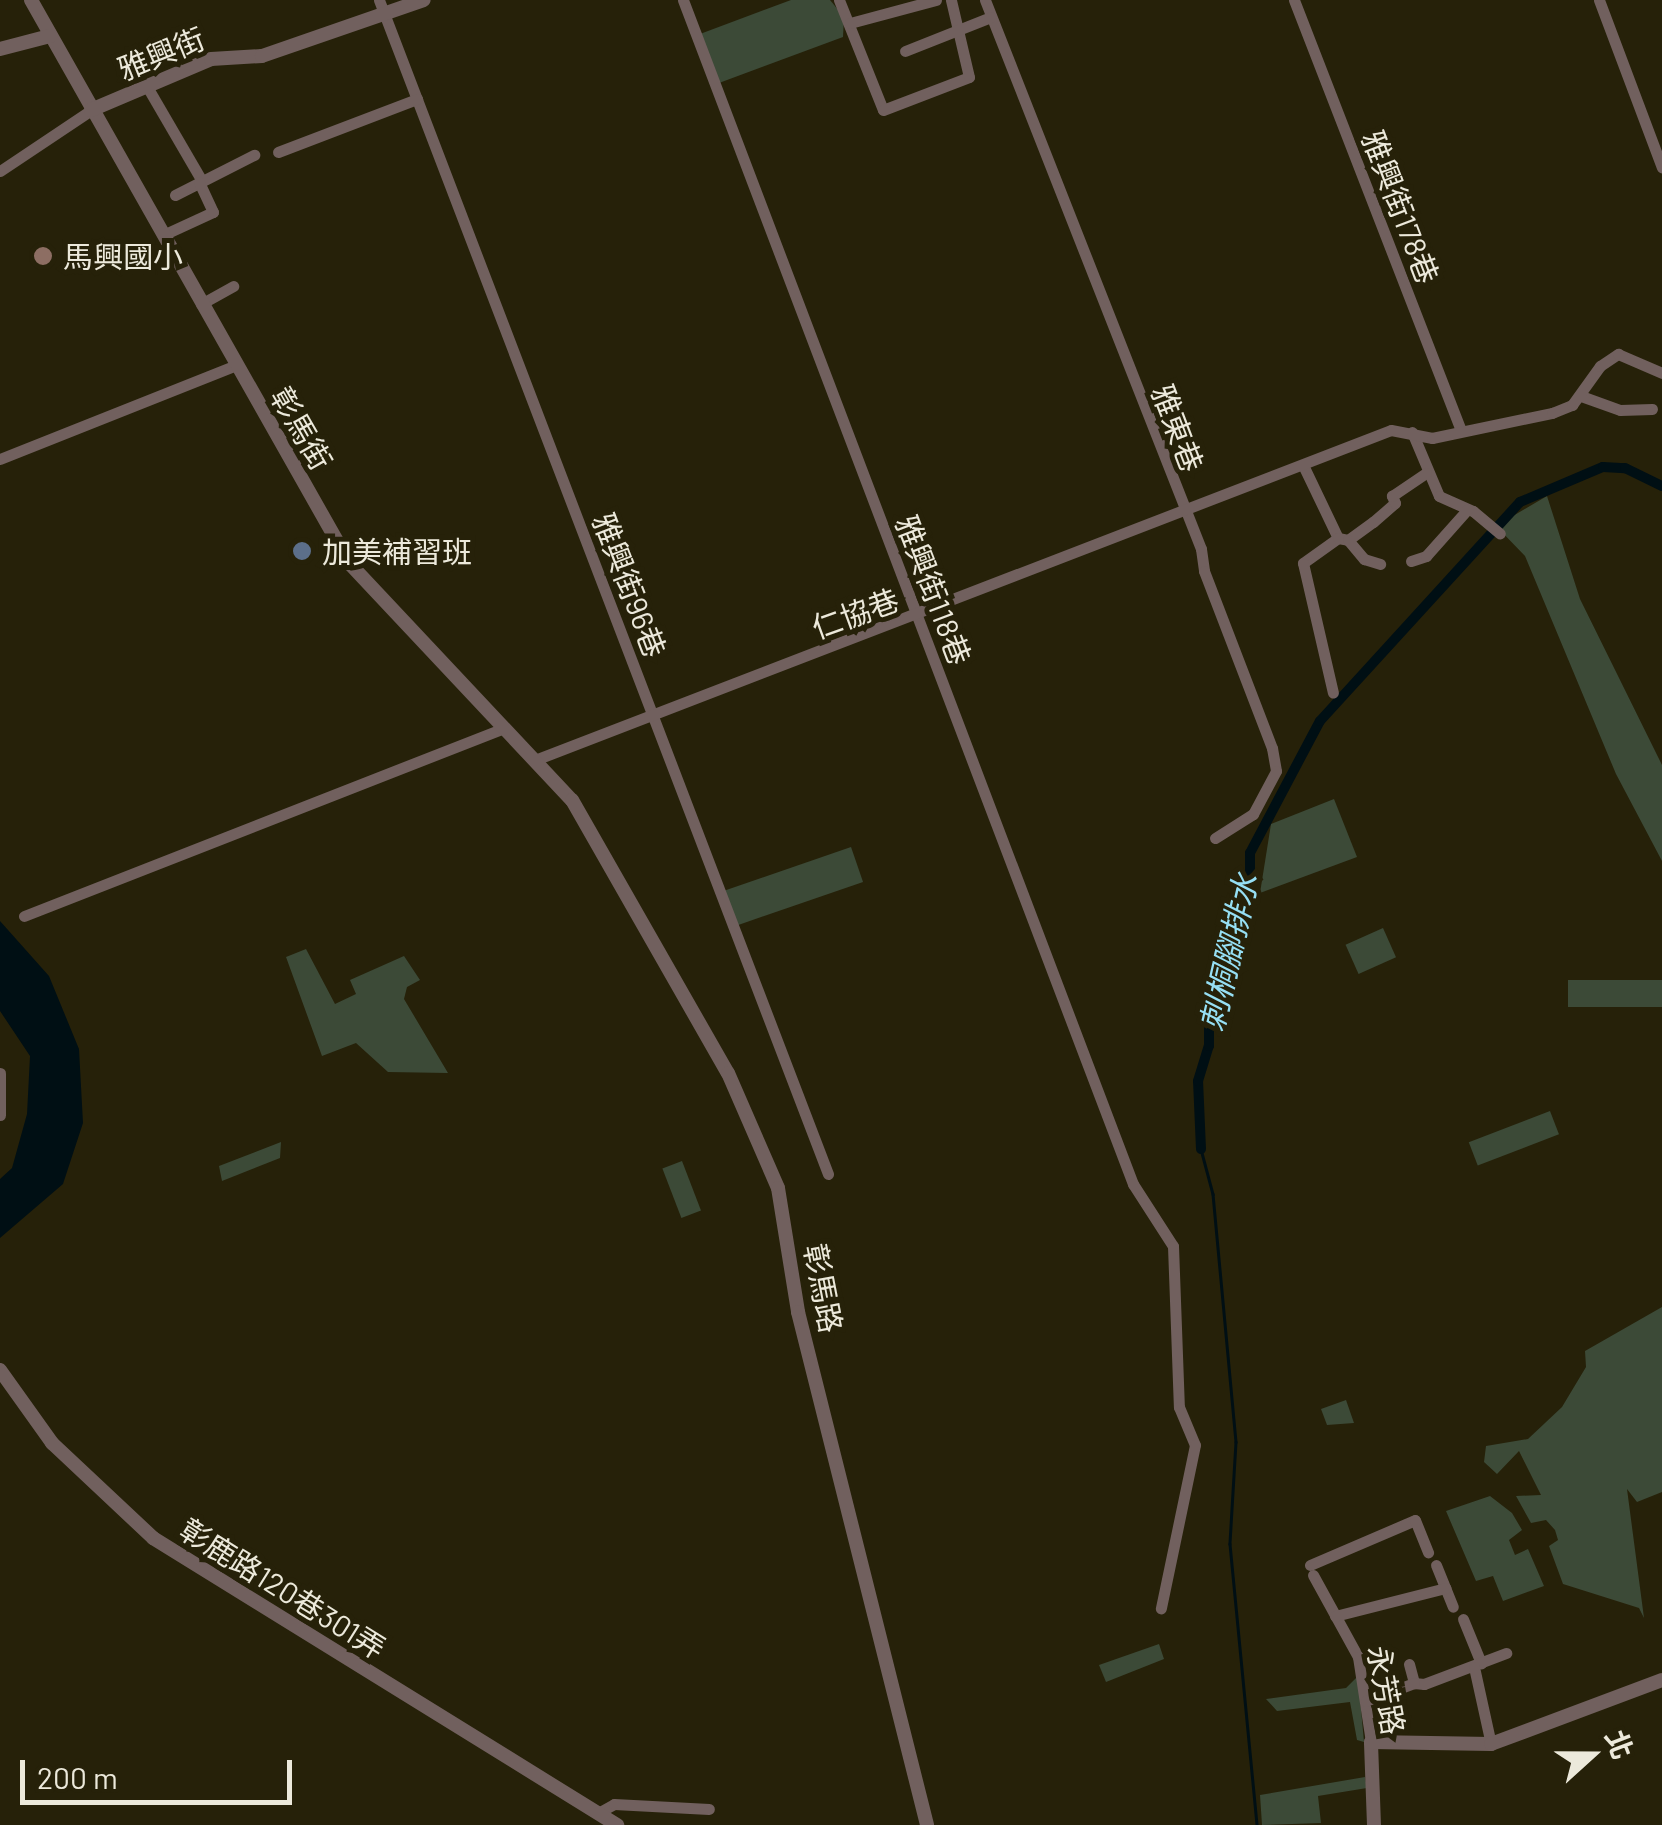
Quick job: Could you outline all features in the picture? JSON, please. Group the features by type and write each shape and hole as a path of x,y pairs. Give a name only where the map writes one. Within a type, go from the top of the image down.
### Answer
{"street":[{"name":"彰馬街","path":"31,0 234,366 350,564 572,800"},
{"name":"雅興街","path":"91,110 149,90 210,59 262,56 382,7 424,0"},
{"name":"雅興街118巷","path":"683,0 1134,1184 1144,1194 1173,1246 1179,1407 1195,1445 1161,1608"},
{"path":"839,0 883,110 966,80 970,68 952,0"},
{"path":"850,24 936,0"},
{"name":"雅東巷","path":"984,0 1184,512 1276,771 1253,814 1215,838"},
{"name":"雅興街178巷","path":"1294,0 1461,432"},
{"path":"1599,0 1662,168"},
{"name":"雅興街96巷","path":"382,7 828,1174"},
{"path":"905,51 991,17"},
{"path":"0,49 50,36"},
{"path":"149,90 213,212 162,235"},
{"path":"278,152 417,100"},
{"path":"0,171 91,110"},
{"path":"175,195 254,154"},
{"path":"200,304 233,286"},
{"name":"仁協巷","path":"535,760 917,617 1391,430 1432,438 1552,413 1581,396 1600,366 1618,354 1662,373"},
{"path":"0,459 234,366"},
{"path":"1581,396 1620,410 1652,410"},
{"path":"1412,432 1426,473 1439,496 1500,534"},
{"path":"1302,465 1343,539 1364,559 1380,564"},
{"path":"1332,693 1303,563 1343,539 1426,473"},
{"path":"1411,561 1426,556 1467,510"},
{"path":"24,916 504,728"},
{"name":"彰馬路","path":"572,800 728,1073 768,1156 798,1312 926,1825"},
{"path":"0,1073 0,1115"},
{"name":"彰鹿路120巷301弄","path":"0,1370 52,1443 153,1538 579,1806 617,1825"},
{"name":"永芳路","path":"1374,1825 1371,1742 1358,1657 1311,1570 1416,1520 1428,1552"},
{"path":"1436,1566 1453,1607"},
{"path":"1335,1616 1446,1588"},
{"path":"1464,1620 1477,1665 1491,1744"},
{"path":"1366,1701 1506,1653"},
{"path":"1409,1664 1414,1683"},
{"path":"1371,1742 1491,1744 1662,1680"},
{"path":"598,1813 614,1804 709,1810"}],"green space":[{"path":"791,0 830,0 844,17 843,37 719,83 700,34"},
{"path":"1547,496 1580,599 1662,765 1662,861 1616,774 1525,556 1496,526"},
{"path":"1334,799 1357,857 1260,893 1271,824"},
{"path":"851,847 863,882 733,927 721,892"},
{"path":"1383,928 1396,957 1359,974 1346,945"},
{"path":"306,949 335,1004 356,994 350,980 404,956 420,980 407,987 404,999 448,1073 388,1072 356,1043 322,1056 286,957"},
{"path":"1568,980 1662,980 1662,1007 1568,1007"},
{"path":"1550,1111 1559,1134 1478,1166 1469,1142"},
{"path":"281,1142 280,1158 222,1181 219,1166"},
{"path":"682,1161 701,1210 681,1218 662,1169"},
{"path":"1662,1307 1662,1492 1637,1502 1627,1489 1644,1618 1639,1608 1563,1584 1549,1546 1558,1540 1555,1530 1546,1520 1531,1523 1516,1496 1541,1495 1519,1451 1497,1474 1484,1462 1486,1446 1528,1439 1562,1407 1586,1367 1585,1351"},
{"path":"1346,1400 1354,1423 1327,1425 1321,1409"},
{"path":"1490,1496 1512,1513 1522,1530 1509,1540 1515,1555 1528,1549 1544,1586 1503,1601 1493,1576 1476,1581 1446,1511"},
{"path":"1159,1644 1164,1659 1106,1682 1099,1665"},
{"path":"1358,1676 1364,1742 1357,1740 1350,1702 1277,1711 1266,1699 1346,1688"},
{"path":"1365,1777 1367,1788 1318,1796 1321,1823 1262,1825 1260,1795"}],"shaded area":[{"path":"0,921 49,976 79,1049 83,1123 63,1184 0,1238 0,1179 12,1168 27,1114 30,1056 0,1011"}],"waterway":[{"name":"刺桐腳排水","path":"1201,1149 1198,1081 1209,1046 1209,1012 1250,880 1250,853 1320,721 1520,502 1603,467 1625,468 1662,486"},
{"name":"刺桐腳排水","path":"1201,1149 1213,1194 1236,1442 1230,1544 1257,1825"}],"place":[{"name":"馬興國小","path":"43,256"},
{"name":"加美補習班","path":"302,551"}]}
